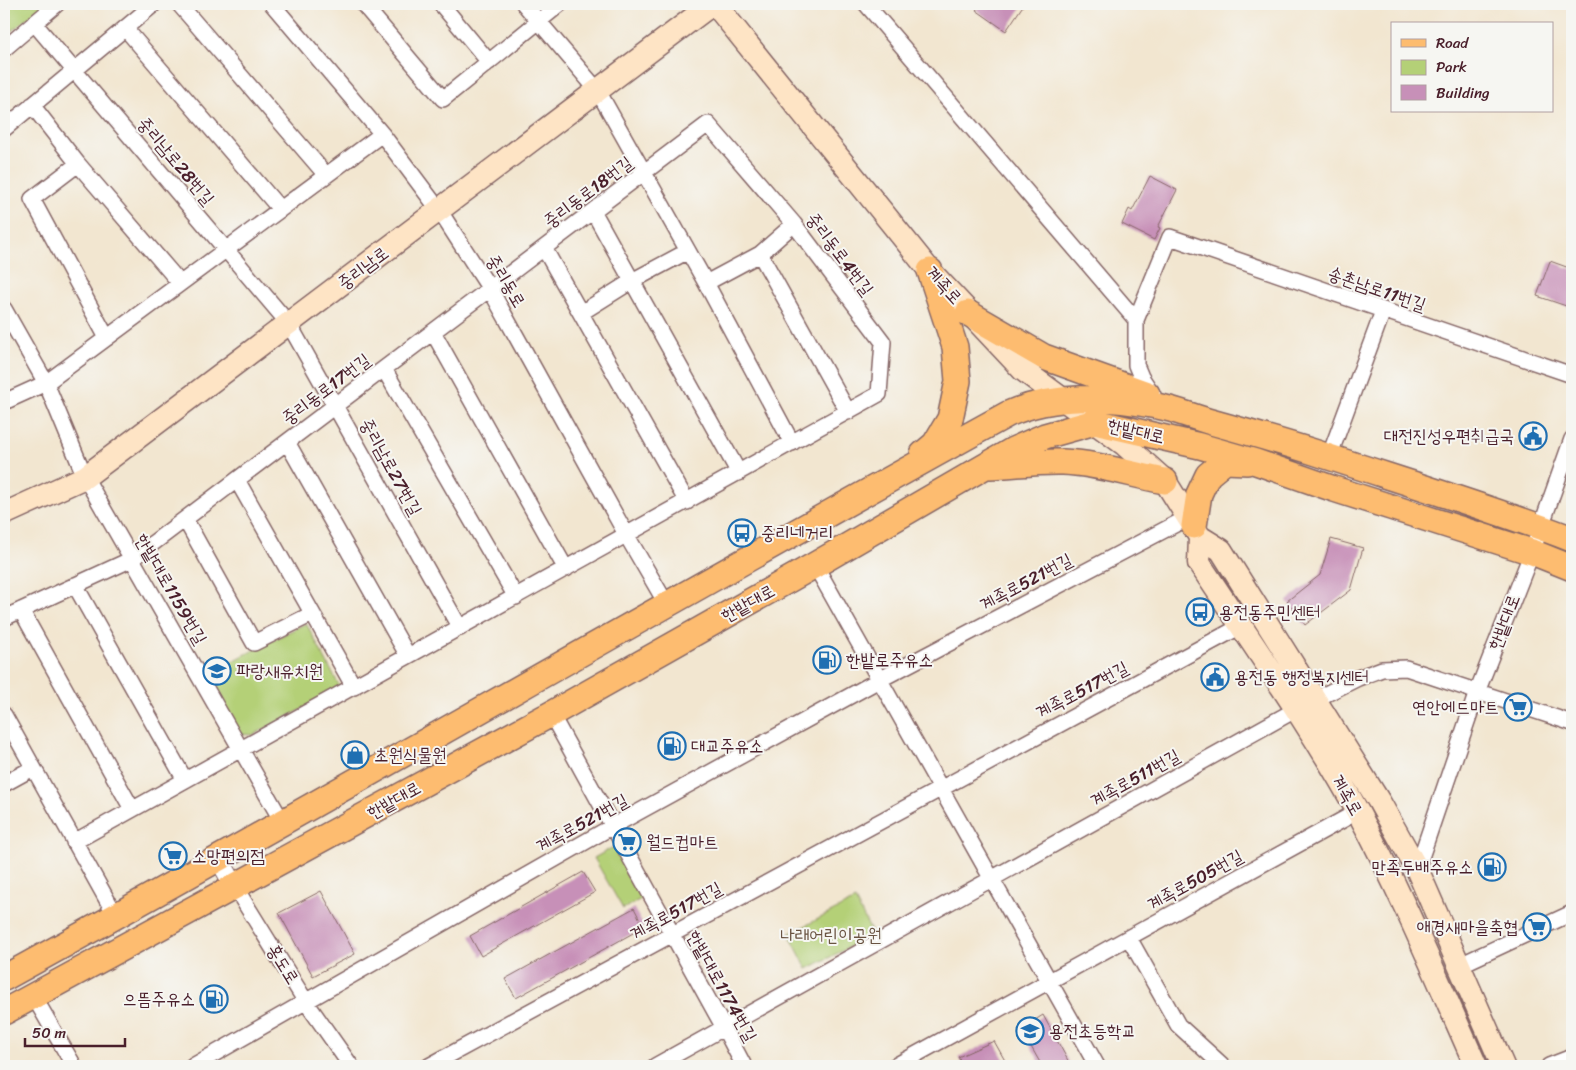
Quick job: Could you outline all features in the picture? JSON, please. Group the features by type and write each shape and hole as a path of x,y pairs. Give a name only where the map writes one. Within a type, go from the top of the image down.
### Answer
{"main road":[{"name":"중리남로","path":"4,514 86,477 714,4"},
{"name":"계족로","path":"714,4 930,271 968,312 1023,370 1125,445 1165,481 1194,527 1221,550 1380,803 1417,869 1503,1066"},
{"path":"867,492 912,463 935,444 950,419 958,381 955,347 930,271"},
{"path":"968,312 1044,358 1193,410 1210,422"},
{"name":"한밭대로","path":"4,978 283,823 867,492 1008,414 1031,405 1064,400 1109,400 1158,406 1329,457 1572,539"},
{"name":"한밭대로","path":"4,1012 551,714 815,565 985,466 1027,443 1063,430 1095,422 1200,446 1256,462 1532,552 1572,568"},
{"path":"1194,527 1199,494 1208,475 1225,461 1256,462"},
{"path":"985,466 1064,462 1165,481"},
{"name":"계족로","path":"1194,527 1199,563 1297,710 1357,812 1401,896 1476,1066"}],"street":[{"path":"4,49 57,4"},
{"path":"4,129 154,4"},
{"path":"179,4 326,175"},
{"name":"중리동로","path":"272,4 382,134 440,210 490,289 667,605"},
{"path":"363,4 443,100 560,4"},
{"path":"441,4 489,62"},
{"path":"524,4 598,91 688,251 792,443"},
{"path":"866,4 1136,320 1136,365 1154,396"},
{"name":"중리남로28번길","path":"34,23 289,324"},
{"path":"125,28 280,209"},
{"path":"32,105 78,164 180,283"},
{"name":"중리동로18번길","path":"490,289 708,124"},
{"name":"중리동로4번길","path":"74,842 627,536 879,394 884,342 794,224 708,124"},
{"path":"4,402 46,383 382,134"},
{"path":"78,164 32,199 107,338"},
{"path":"593,211 739,473"},
{"path":"706,284 760,254 794,224"},
{"name":"송촌남로11번길","path":"1136,320 1170,237 1572,375"},
{"path":"544,248 687,502"},
{"path":"581,314 632,282 688,251"},
{"path":"760,254 848,412"},
{"name":"중리동로17번길","path":"4,618 132,559 490,289"},
{"name":"한밭대로1159번길","path":"4,308 46,383 86,477 283,823"},
{"path":"1329,457 1383,311"},
{"name":"중리남로27번길","path":"289,324 460,628"},
{"path":"433,332 566,569"},
{"path":"384,369 516,597"},
{"name":"한밭대로","path":"1477,692 1532,552 1572,439"},
{"path":"287,442 408,656"},
{"path":"237,480 354,687"},
{"path":"185,519 254,643 312,614"},
{"name":"계족로521번길","path":"193,1066 613,826 879,680 1194,527"},
{"path":"815,565 1097,1066"},
{"path":"75,585 185,780"},
{"path":"21,610 132,809"},
{"name":"계족로517번길","path":"430,1066 1240,626"},
{"path":"1316,699 1358,678 1382,669 1406,668 1572,724"},
{"path":"1417,869 1477,692"},
{"name":"계족로511번길","path":"655,1066 1297,710"},
{"path":"4,714 116,916"},
{"name":"한밭대로1174번길","path":"551,714 744,1066"},
{"path":"4,784 33,768"},
{"name":"계족로505번길","path":"895,1066 1357,812"},
{"name":"홍도로","path":"219,859 306,1002 351,1066"},
{"path":"1460,965 1572,913"},
{"path":"1129,938 1178,1025 1223,1066"},
{"path":"33,995 74,1066"},
{"path":"1549,1066 1572,1057"}],"green space":[{"path":"4,4 46,4 4,37"},
{"path":"306,623 341,689 253,735 234,734 204,676"},
{"path":"617,845 646,896 623,909 594,858"},
{"name":"나래어린이공원","path":"855,900 873,935 807,969 789,934"}],"building":[{"path":"981,4 1024,4 1006,31 976,10"},
{"path":"1150,176 1177,190 1158,227 1160,228 1154,240 1122,224 1129,209 1132,211"},
{"path":"1550,261 1572,269 1572,308 1537,296"},
{"path":"1331,539 1363,548 1351,590 1305,625 1287,601 1320,575"},
{"path":"583,872 595,892 481,956 470,936"},
{"path":"321,891 355,954 313,976 279,913"},
{"path":"634,908 644,927 516,998 505,979"},
{"path":"1043,1015 1071,1066 1042,1066 1021,1029"},
{"path":"994,1041 1008,1066 963,1066 958,1057"}],"place":[{"name":"대전진성우편취급국","path":"1533,436"},
{"name":"중리네거리","path":"742,533"},
{"name":"용전동주민센터","path":"1200,612"},
{"name":"한밭로주유소","path":"827,660"},
{"name":"파랑새유치원","path":"217,671"},
{"name":"용전동 행정복지센터","path":"1215,677"},
{"name":"연안에드마트","path":"1518,707"},
{"name":"대교주유소","path":"672,746"},
{"name":"초원식물원","path":"355,755"},
{"name":"월드컵마트","path":"627,842"},
{"name":"소망편의점","path":"173,856"},
{"name":"만족두배주유소","path":"1492,867"},
{"name":"애경새마을축협","path":"1537,927"},
{"name":"으뜸주유소","path":"214,999"},
{"name":"용전초등학교","path":"1030,1031"}]}
